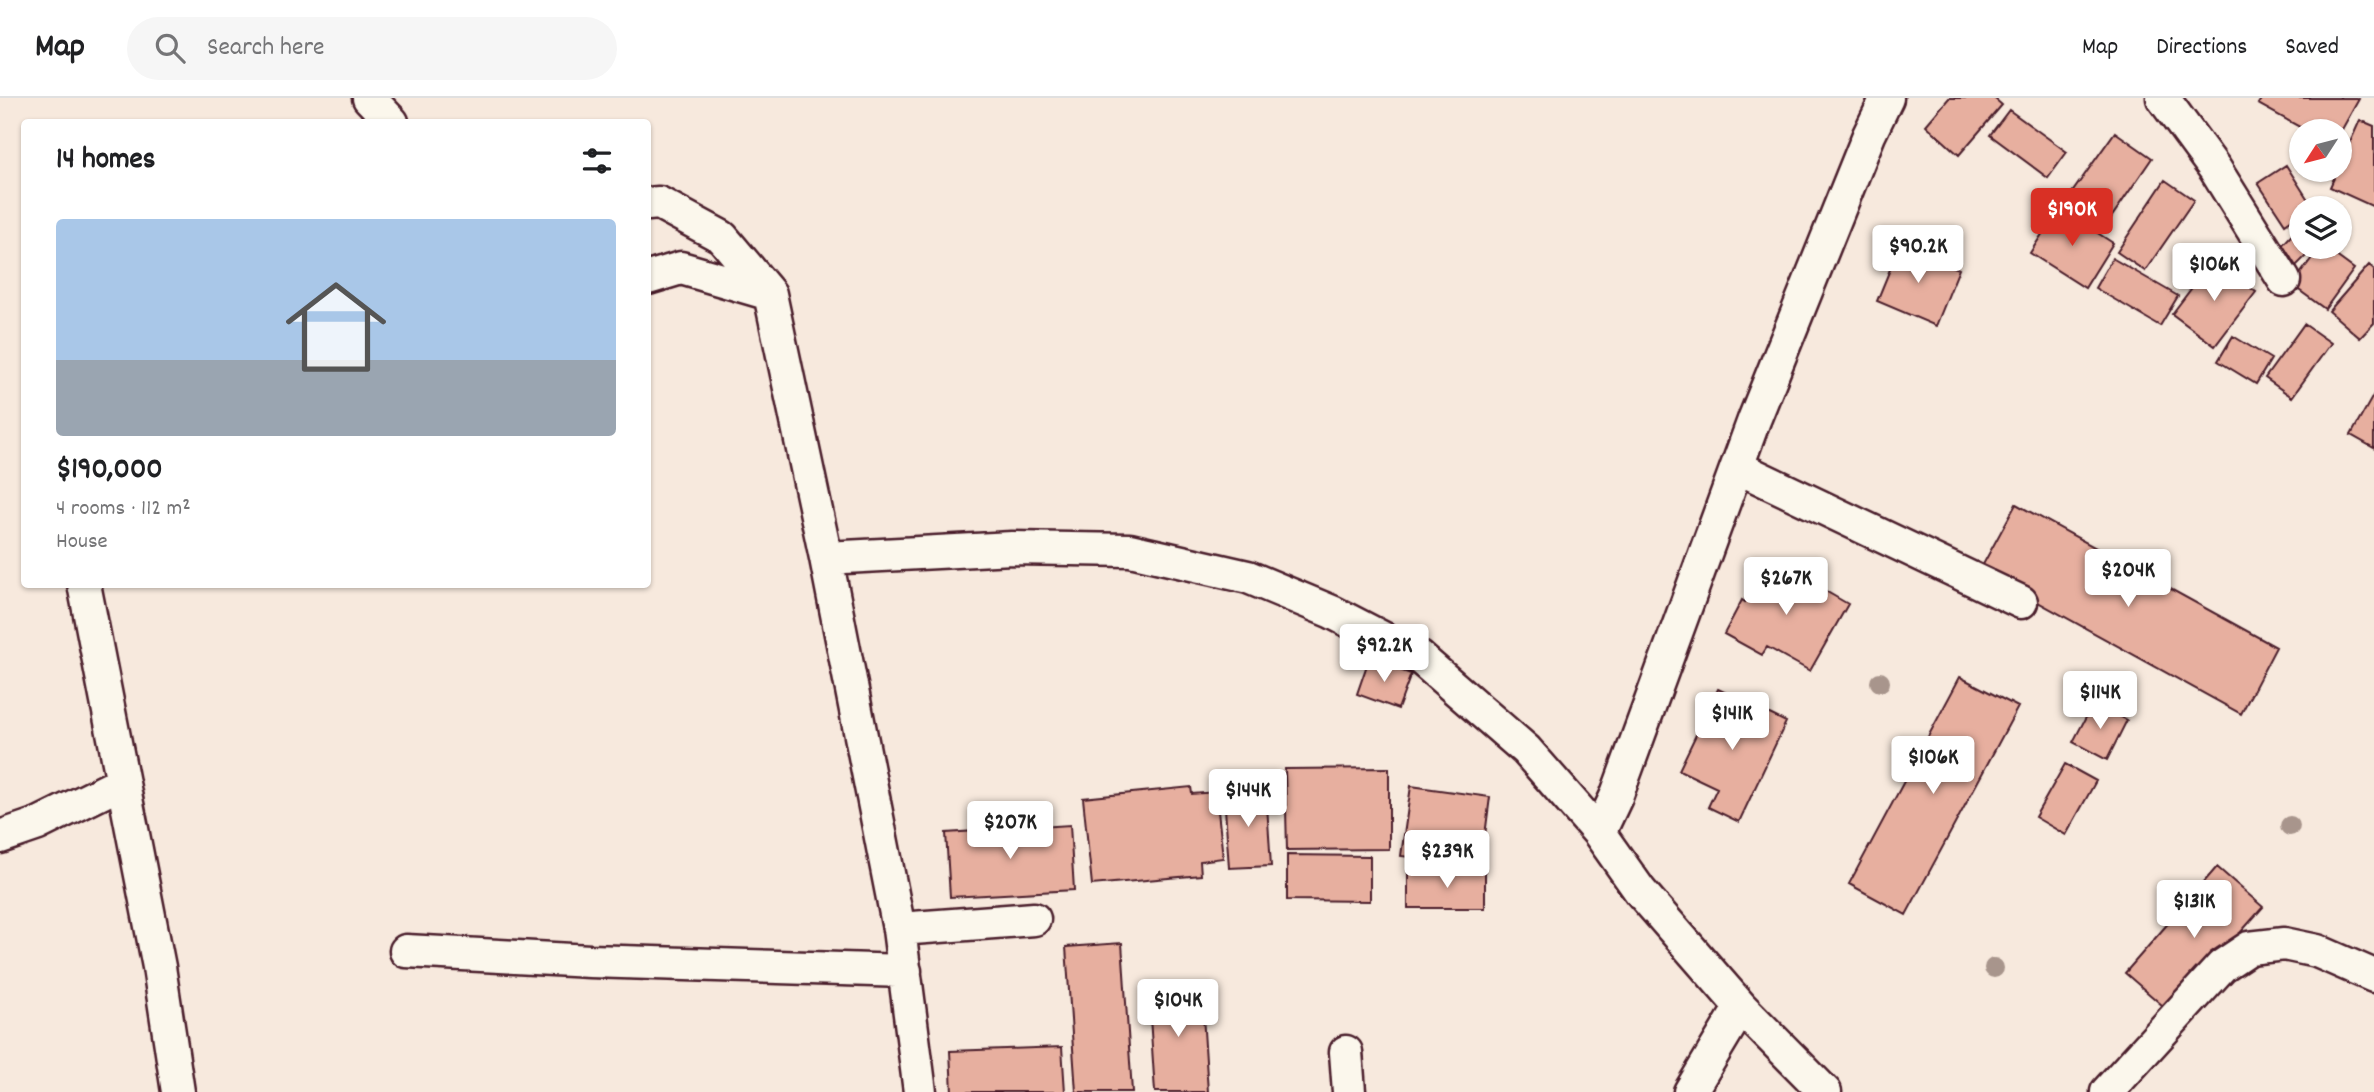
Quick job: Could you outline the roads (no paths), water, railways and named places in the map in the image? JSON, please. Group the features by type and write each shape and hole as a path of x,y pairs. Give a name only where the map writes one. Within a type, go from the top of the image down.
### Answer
{"street":[{"path":"369,98 389,119"},
{"path":"1599,833 1616,797 1737,467 1886,98"},
{"path":"2163,98 2215,169 2284,280"},
{"path":"651,204 659,204 722,237 770,294 826,558 898,929 920,1092"},
{"path":"651,277 681,268 770,294"},
{"path":"1737,467 2021,602"},
{"path":"826,558 1012,548 1130,550 1248,577 1332,612 1419,657 1526,750 1599,833 1640,891 1741,1007 1825,1092"},
{"path":"85,588 159,967 178,1092"},
{"path":"0,837 38,824 121,783"},
{"path":"898,929 1034,919"},
{"path":"2107,1092 2222,966 2249,948 2284,944 2306,949 2374,976"},
{"path":"406,951 590,961 905,971"},
{"path":"1690,1092 1741,1007"},
{"path":"1346,1052 1349,1092"}]}
